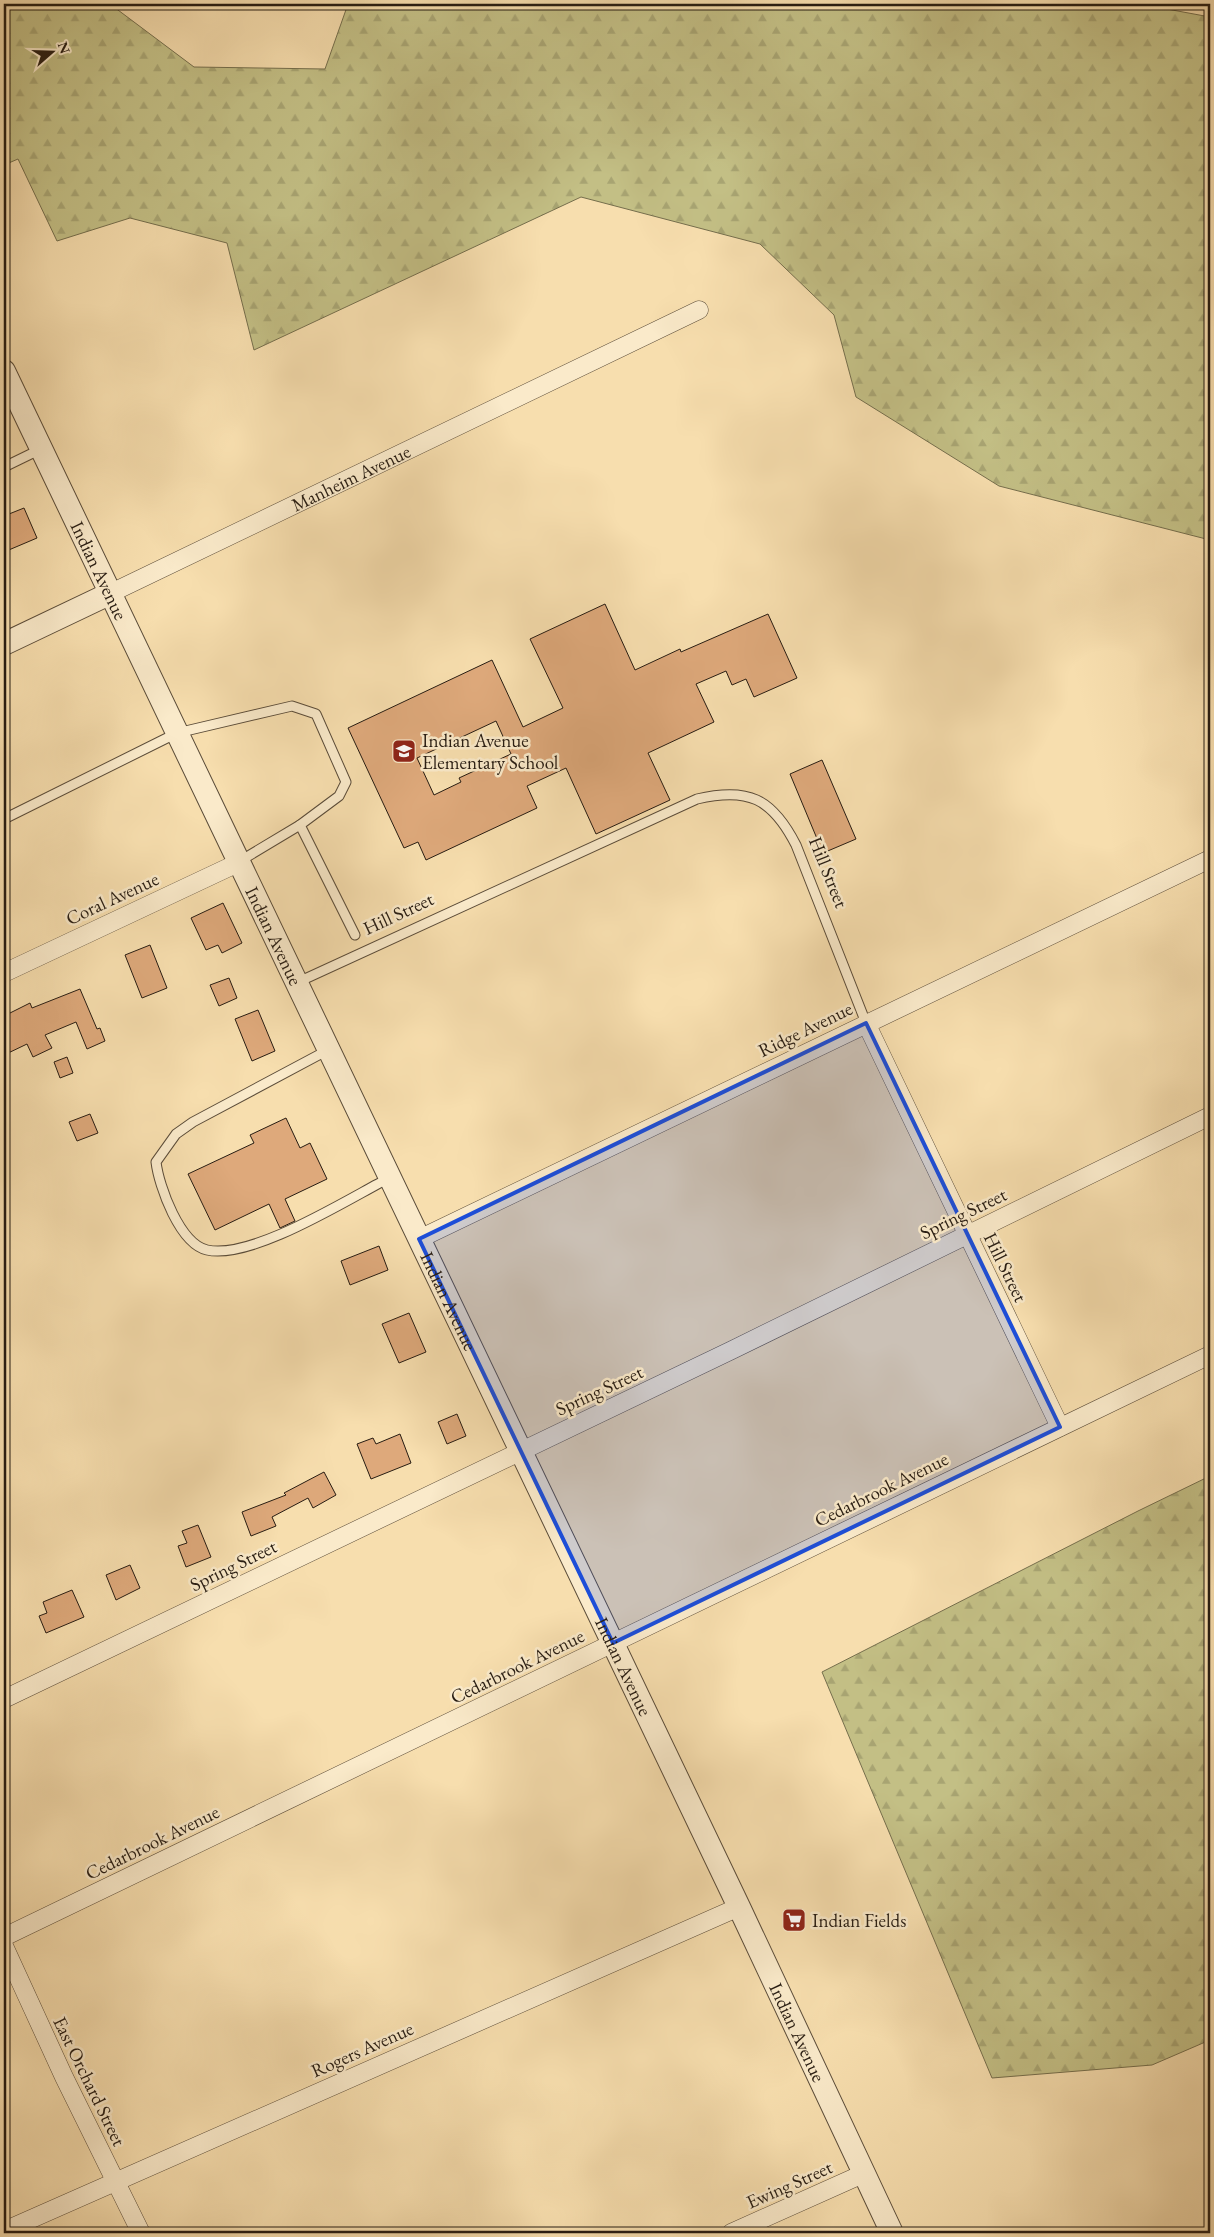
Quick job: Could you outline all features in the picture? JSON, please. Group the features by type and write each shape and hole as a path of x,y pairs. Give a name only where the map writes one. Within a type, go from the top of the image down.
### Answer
{"street":[{"name":"Manheim Avenue","path":"4,644 698,310"},
{"name":"Indian Avenue","path":"4,371 739,1907 892,2233"},
{"name":"Ridge Avenue","path":"419,1239 1210,859"},
{"name":"Coral Avenue","path":"4,974 240,862"},
{"name":"Hill Street","path":"866,1023 1060,1427"},
{"name":"Spring Street","path":"4,1699 521,1451 1210,1116"},
{"name":"Cedarbrook Avenue","path":"4,1937 1210,1354"},
{"name":"Rogers Avenue","path":"4,2231 739,1907"},
{"name":"East Orchard Street","path":"4,1946 64,2077 141,2233"},
{"name":"Ewing Street","path":"730,2233 865,2173"}],"lane":[{"path":"4,467 42,449"},
{"path":"4,819 177,733 292,706 316,714 346,782 339,796 300,825 240,862"},
{"name":"Hill Street","path":"296,983 697,799 720,794 741,794 759,799 773,810 785,824 796,844 866,1023"},
{"path":"300,825 355,935"},
{"path":"328,1050 193,1122 176,1134 156,1162 158,1174 172,1209 188,1240 206,1250 226,1251 280,1234 389,1178"}],"highlighted area":[{"path":"866,1023 1060,1427 613,1643 419,1239"}],"green space":[{"path":"4,4 110,4 194,67 325,69 348,4 1140,4 1210,17 1210,540 999,486 856,397 834,315 760,244 581,197 254,350 227,243 130,218 57,241 18,159 4,165"},
{"path":"1210,1476 1210,2040 1152,2065 992,2078 822,1672"}],"building":[{"path":"24,508 37,538 4,552 4,516"},
{"path":"605,604 635,670 680,649 681,652 768,614 797,678 754,697 746,679 732,685 726,671 696,684 714,722 648,753 670,800 596,834 566,768 527,786 537,808 426,860 418,842 404,848 348,728 492,660 523,727 563,708 530,639","holes":["496,721 511,754 459,778 461,782 434,795 417,758"]},
{"path":"822,760 856,839 823,853 790,774"},
{"path":"223,903 242,943 222,953 218,945 206,950 191,918"},
{"path":"150,945 167,988 142,998 125,955"},
{"path":"229,978 237,998 219,1006 210,985"},
{"path":"80,989 97,1029 100,1028 105,1041 87,1049 76,1022 45,1035 52,1048 33,1057 27,1044 4,1055 4,1016 30,1003 32,1008"},
{"path":"258,1010 275,1051 252,1061 235,1019"},
{"path":"67,1057 73,1073 60,1078 54,1062"},
{"path":"90,1114 98,1133 77,1141 69,1122"},
{"path":"286,1118 300,1148 310,1143 327,1179 285,1199 295,1221 280,1228 269,1204 215,1230 188,1174 254,1143 250,1135"},
{"path":"379,1246 388,1270 350,1285 341,1261"},
{"path":"409,1313 426,1352 399,1363 382,1324"},
{"path":"457,1414 466,1436 447,1444 438,1422"},
{"path":"400,1434 411,1463 371,1479 357,1444 373,1438 376,1444"},
{"path":"324,1472 336,1495 313,1508 308,1498 272,1517 276,1526 251,1536 242,1512 286,1495 284,1493"},
{"path":"198,1525 211,1557 186,1567 178,1546 187,1543 182,1531"},
{"path":"130,1565 140,1588 116,1600 106,1575"},
{"path":"72,1590 84,1617 46,1633 39,1616 47,1613 43,1602"}],"railway":[{"path":"1197,4 1210,6"}],"place":[{"name":"Indian Avenue Elementary School","path":"404,751"},
{"name":"Indian Fields","path":"794,1920"}]}
